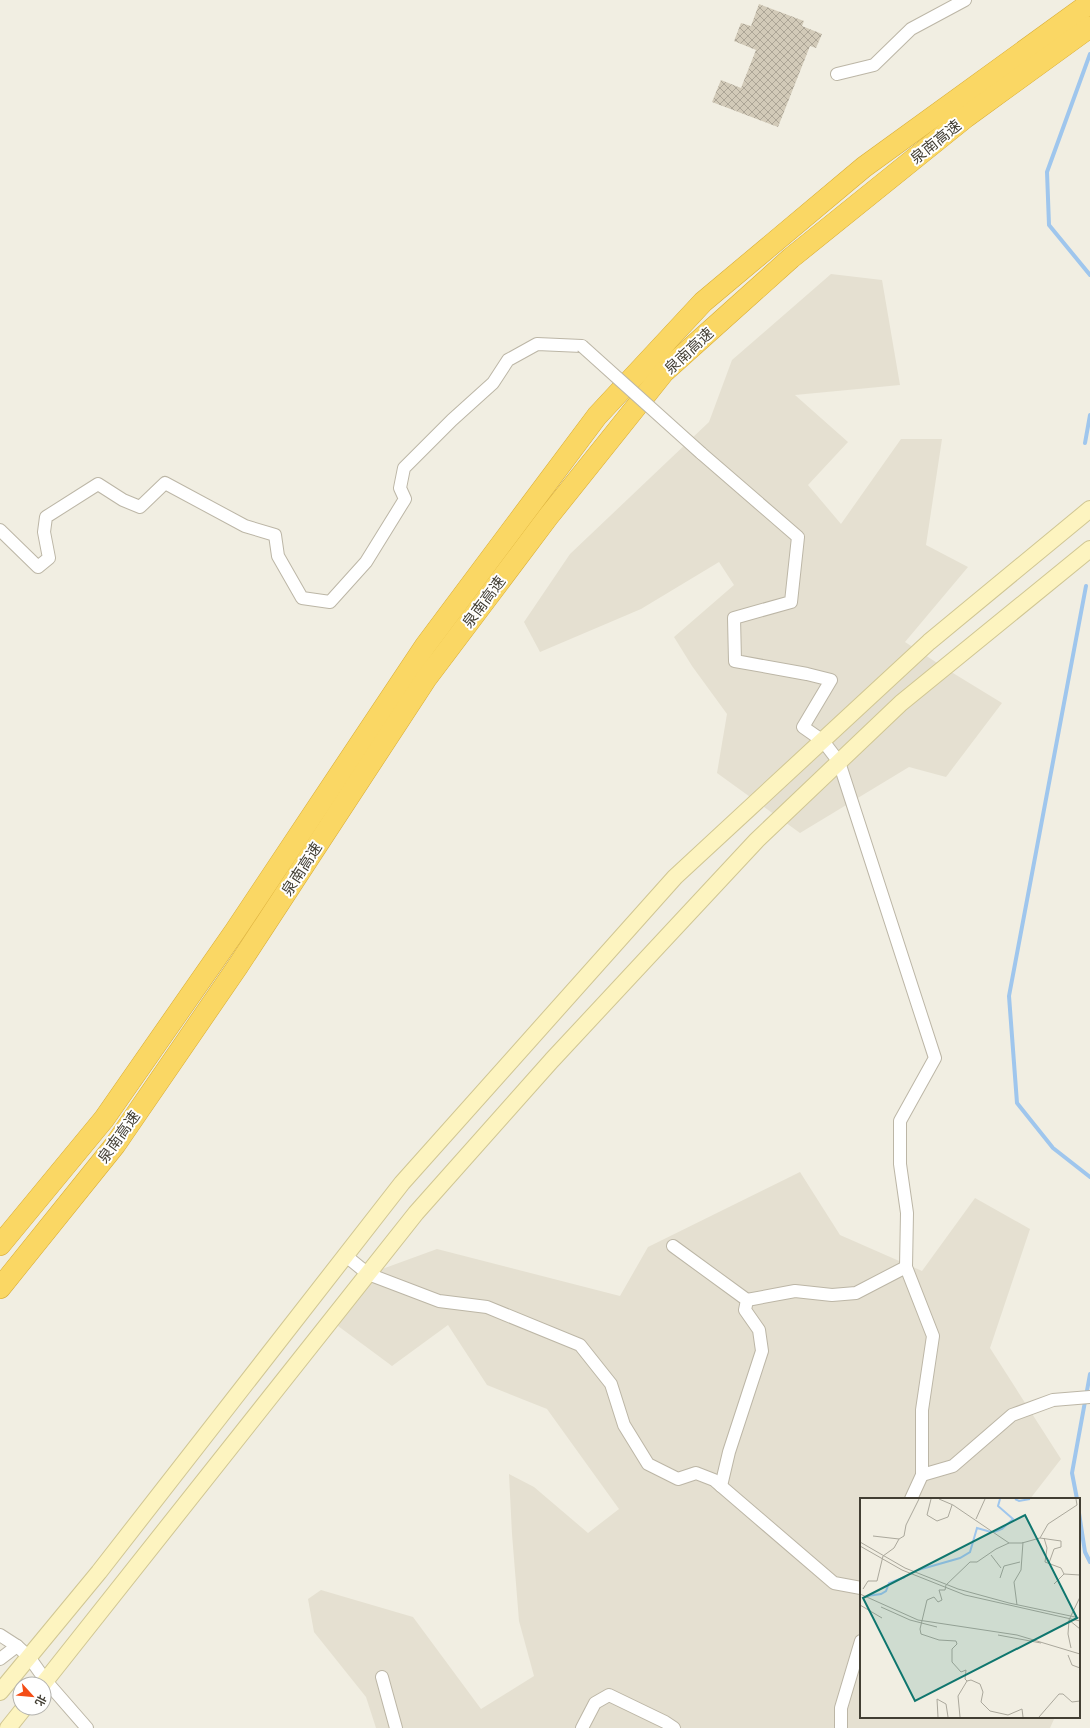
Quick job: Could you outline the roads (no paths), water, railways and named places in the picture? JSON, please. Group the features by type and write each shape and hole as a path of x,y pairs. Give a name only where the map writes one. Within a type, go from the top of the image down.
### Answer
{"highway":[{"name":"泉南高速","path":"0,1245 104,1119 235,931 425,646 597,416 703,302 864,167 1090,3"},
{"name":"泉南高速","path":"0,1288 115,1145 238,966 426,679 548,517 664,372 803,249 966,117 1090,27"}],"main road":[{"path":"0,1692 103,1566 402,1183 675,877 823,742 929,642 1090,509"},
{"path":"49,1676 416,1214 552,1060 757,840 901,703 1090,549"},
{"path":"8,1728 18,1716"}],"street":[{"path":"837,74 874,65 911,29 965,0"},
{"path":"0,530 38,567 49,558 44,532 46,516 98,484 123,500 140,507 165,483 245,526 274,535 278,556 302,598 330,602 366,562 405,499 400,488 404,468 452,420 493,383 508,360 537,344 582,346 798,538 791,602 734,618 735,661 807,674 831,680 803,727 823,742 839,762 935,1058 900,1121 900,1164 907,1213 906,1267 933,1336 922,1410 922,1475 911,1498"},
{"path":"673,1246 747,1300 795,1291 832,1295 856,1293 906,1267"},
{"path":"346,1256 368,1274 439,1301 487,1307 580,1346 611,1384 624,1425 648,1464 678,1479 696,1473 714,1480 834,1583 860,1588"},
{"path":"721,1486 728,1452 762,1351 759,1330 745,1310 747,1300"},
{"path":"922,1475 953,1466 1012,1415 1053,1400 1090,1397"},
{"path":"0,1634 29,1657 40,1676"},
{"path":"841,1728 841,1708 860,1644"},
{"path":"0,1659 17,1646"},
{"path":"382,1677 396,1728"},
{"path":"52,1691 87,1728"},
{"path":"583,1728 595,1702 609,1694 674,1728"}],"waterway":[{"path":"1090,54 1047,172 1049,225 1090,275"},
{"path":"1085,443 1090,415"},
{"path":"1086,586 1009,996 1017,1103 1053,1148 1090,1177"},
{"path":"1077,1498 1072,1473 1090,1374"},
{"path":"1080,1520 1085,1552 1090,1562"}]}
